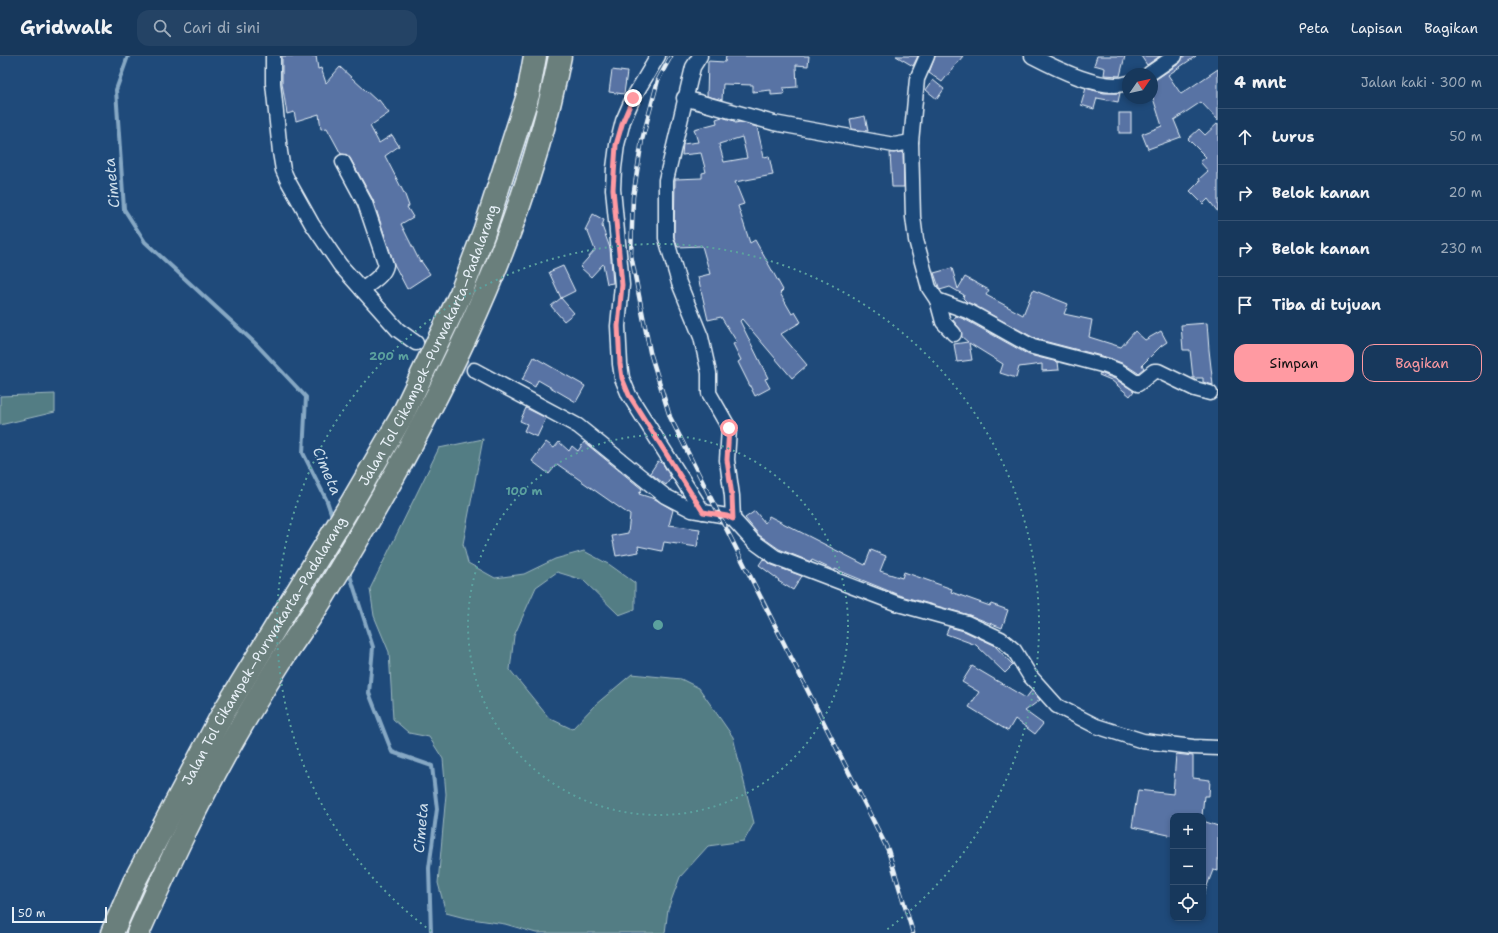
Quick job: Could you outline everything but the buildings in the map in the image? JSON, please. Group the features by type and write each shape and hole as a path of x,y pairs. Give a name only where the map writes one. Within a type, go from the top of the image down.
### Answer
{"highway":[{"name":"Jalan Tol Cikampek–Purwakarta–Padalarang","path":"112,933 137,875 222,715 352,502 402,416 461,293 484,232 528,95 535,56"},
{"name":"Jalan Tol Cikampek–Purwakarta–Padalarang","path":"138,933 185,829 236,736 281,660 324,596 419,431 488,288 526,187 554,89 560,56"}],"street":[{"path":"273,56 275,105 283,170 328,250 398,330 416,343"},
{"path":"658,56 633,98 623,121 616,145 613,189 622,285 618,326 620,364 622,378 629,395 703,512"},
{"path":"700,56 693,67 684,98 677,142 666,180 666,238 680,283 701,337 709,373 709,393 729,428 727,460 732,496 733,519"},
{"path":"927,56 917,79 911,142 913,217 916,240 929,288 937,300 943,322 954,334"},
{"path":"1032,56 1066,73 1094,82 1122,83"},
{"path":"1158,68 1175,56"},
{"path":"684,98 774,123 894,145 911,142"},
{"path":"343,162 364,203 386,265 377,278 362,290"},
{"path":"937,300 970,312 1033,347 1106,366 1119,371 1138,384 1154,371 1158,370 1196,389 1210,392"},
{"path":"474,370 578,426 665,496 692,510 727,516 733,519 753,541 776,557 898,604 967,623 1001,639 1014,650 1030,676 1057,706 1096,726 1143,741 1193,747 1218,748"}],"green space":[{"path":"55,394 55,412 0,425 0,396"},
{"path":"483,439 463,544 468,563 495,578 524,574 555,559 584,551 610,565 635,583 635,609 619,615 583,580 557,572 536,587 514,636 510,670 549,718 572,729 595,705 632,674 681,679 699,688 733,737 754,823 744,841 708,846 680,877 668,909 665,933 536,933 505,924 465,918 446,913 438,883 446,794 443,759 429,737 409,733 393,719 389,652 374,616 370,589 439,448"}],"waterway":[{"name":"Cimeta","path":"128,56 116,90 124,209 145,242 256,344 306,397 303,453 327,501 333,519"},
{"name":"Cimeta","path":"348,569 373,647 369,693 392,752 432,766 437,809 429,868 431,933"}],"tunnel":[{"path":"416,343 474,370"}],"railway":[{"path":"671,56 658,80 642,140 633,197 631,255 650,352 670,417 888,850 913,933"}],"route":[{"path":"633,98 623,121 616,145 613,189 622,285 618,326 622,378 629,395 682,480 695,497 703,512 727,516 733,519 732,496 727,460 730,437 729,428"}]}
